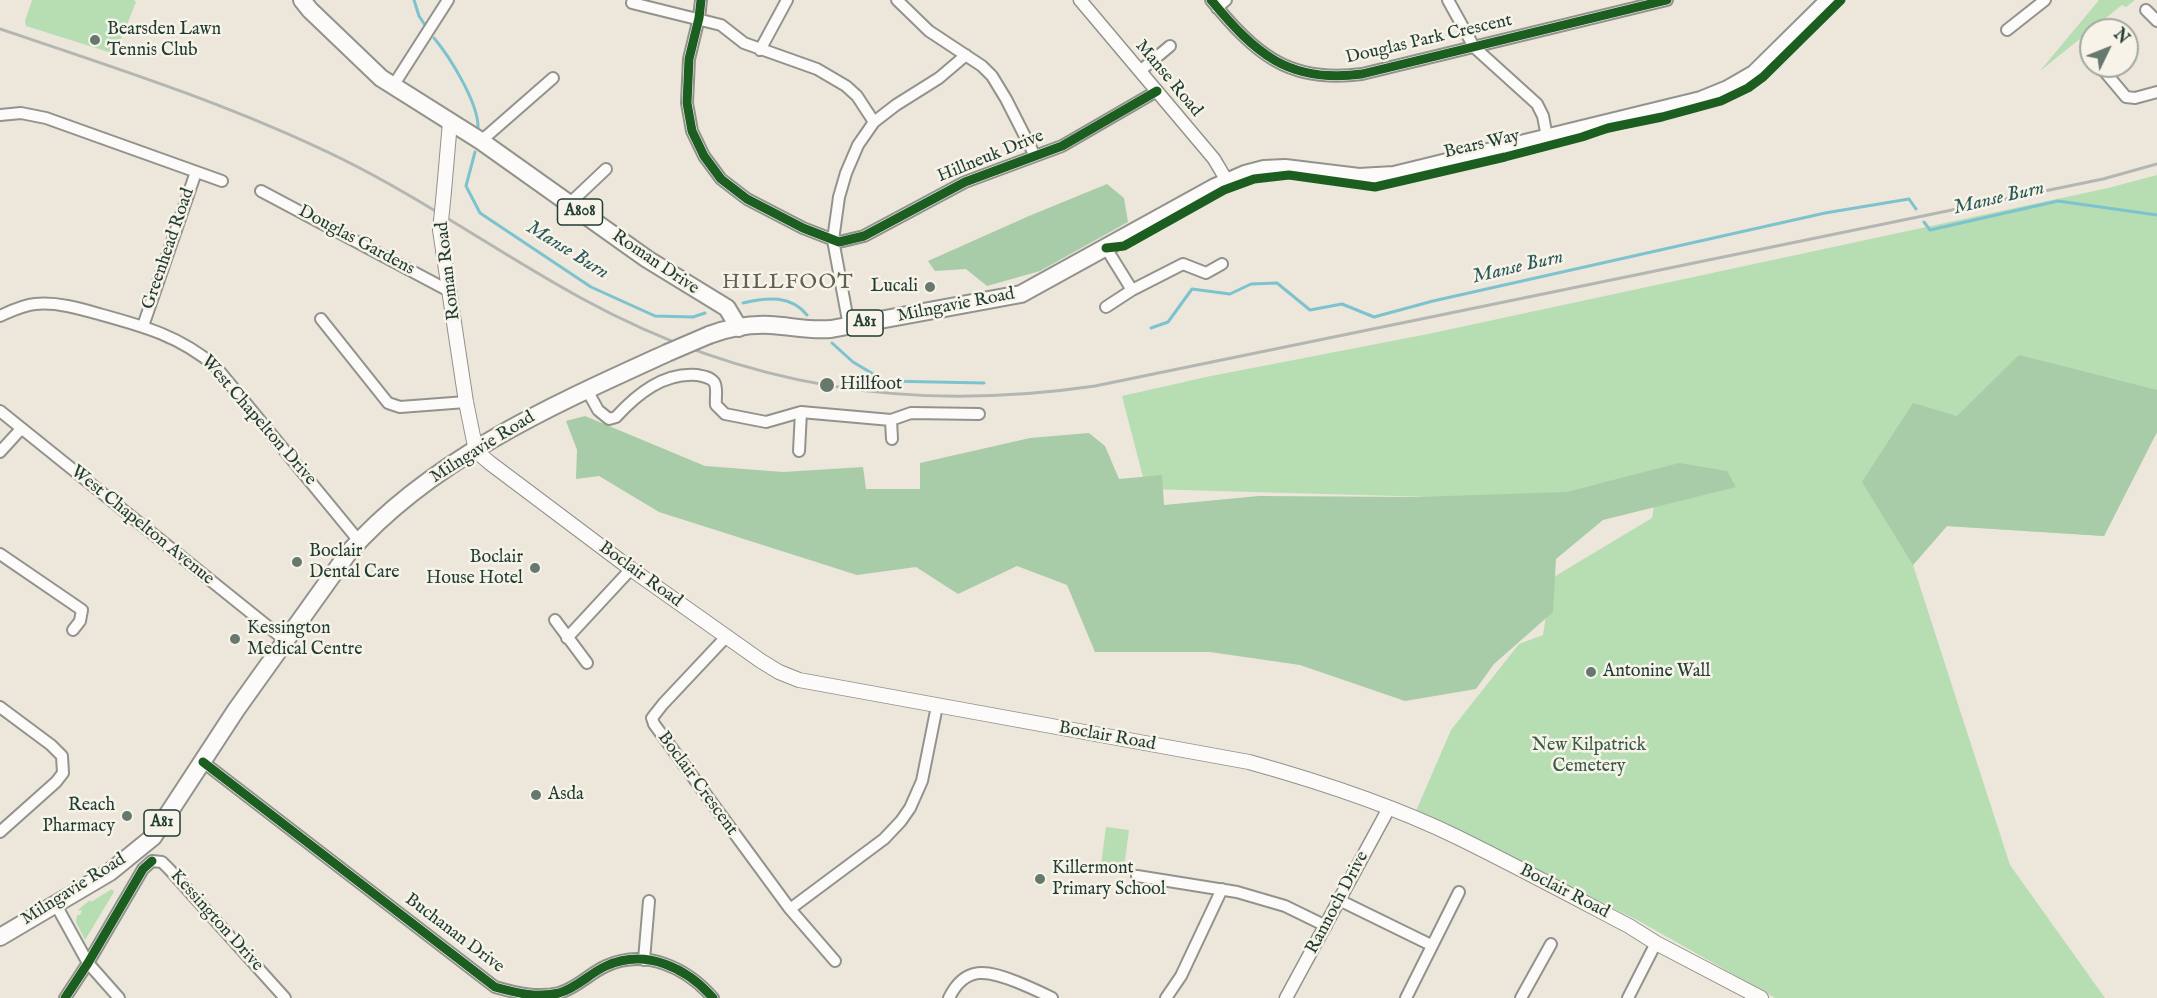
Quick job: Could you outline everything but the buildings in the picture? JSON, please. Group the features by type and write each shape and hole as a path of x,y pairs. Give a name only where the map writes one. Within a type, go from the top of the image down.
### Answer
{"main road":[{"name":"Milngavie Road","path":"0,937 110,872 153,837 236,710 359,541 402,500 540,412 714,333 767,325 819,330 1021,294 1227,181 1264,169 1286,168 1359,177 1394,176 1701,100 1728,89 1754,74 1829,0"},
{"name":"A808","path":"310,3 381,78 450,122"},
{"name":"Roman Drive","path":"450,122 481,141 647,259 727,308 739,328"},
{"name":"Roman Road","path":"450,122 440,230 466,402 476,451"},
{"name":"Roman Drive","path":"711,300 718,313 714,333"},
{"name":"Boclair Road","path":"476,451 631,569 726,637 788,676 849,690 1249,762 1314,780 1458,837 1761,998"}],"street":[{"path":"393,86 448,0"},
{"path":"701,0 689,59 687,104 692,131 704,156 721,179 747,199 803,228 833,240"},
{"path":"760,50 787,0"},
{"path":"897,0 929,31 982,66 998,85 1035,156"},
{"name":"Manse Road","path":"1080,0 1214,159 1227,181"},
{"name":"Douglas Park Crescent","path":"1226,0 1214,4 1257,50 1285,66 1312,75 1343,77 1667,0"},
{"path":"1448,0 1474,47 1538,104 1547,137"},
{"path":"2007,30 2040,1"},
{"path":"632,3 721,25 744,43 817,69 846,86 857,96 874,122"},
{"path":"2146,10 2157,21"},
{"path":"1140,71 1170,46"},
{"path":"849,326 833,240 839,197 858,145 874,122 939,78 966,55"},
{"path":"481,141 553,78"},
{"path":"2110,78 2126,97 2135,98 2157,92"},
{"name":"Hillneuk Drive","path":"833,240 839,242 864,236 964,182 1062,146 1157,91"},
{"path":"0,115 21,113 46,118 222,181"},
{"path":"569,204 606,169"},
{"name":"Greenhead Road","path":"143,326 196,172"},
{"name":"Douglas Gardens","path":"261,191 450,292"},
{"path":"1106,248 1132,290"},
{"path":"1106,307 1132,290 1183,264 1206,273 1222,264"},
{"name":"West Chapelton Drive","path":"0,316 34,304 59,304 143,326 170,336 198,351 216,367 359,541"},
{"path":"321,319 387,403 400,407 466,402"},
{"path":"587,390 598,410 609,419 616,417 642,392 666,379 682,374 700,375 712,380 716,384 716,405 725,414 766,422 801,412 891,420 911,413 979,414"},
{"name":"West Chapelton Avenue","path":"0,411 286,641"},
{"path":"799,451 801,412"},
{"path":"891,420 892,439"},
{"path":"0,452 21,429"},
{"path":"0,554 82,610 80,621 73,630"},
{"path":"567,638 631,569"},
{"path":"555,620 587,663"},
{"name":"Boclair Crescent","path":"726,637 663,704 652,718 654,724 790,909 836,961"},
{"path":"790,909 884,839 901,820 922,781 937,706"},
{"path":"0,707 51,745 62,756 63,773 0,832"},
{"name":"Buchanan Drive","path":"203,762 495,987 522,995 560,995 605,966 629,959 669,965 700,984 713,998"},
{"name":"Rannoch Drive","path":"1286,998 1389,808"},
{"name":"Kessington Drive","path":"88,963 143,869 152,861 162,862 285,998"},
{"path":"1137,876 1222,889 1285,906 1326,926"},
{"path":"1166,998 1181,976 1222,889"},
{"path":"1406,998 1459,891"},
{"path":"1340,900 1431,945"},
{"path":"644,960 649,901"},
{"path":"56,905 88,963 119,998"},
{"path":"1628,998 1656,943"},
{"path":"1521,998 1551,944"},
{"path":"65,998 88,963"},
{"path":"949,998 958,982 967,976 988,972 999,974 1052,998"}],"green space":[{"name":"Bearsden Lawn Tennis Club","path":"32,0 134,0 136,2 115,54 26,26 25,21"},
{"path":"2099,0 2135,0 2126,7 2122,5 2106,18 2084,18"},
{"path":"2079,24 2079,40 2040,71"},
{"name":"New Kilpatrick Cemetery","path":"2157,175 2157,432 2104,536 1947,526 1913,565 2010,865 2105,998 1775,998 1639,921 1416,811 1451,730 1519,644 1543,635 1552,578 1652,518 1654,506 1574,501 1146,489 1122,396 1211,376 1428,334 2108,188"},
{"path":"1107,184 1124,198 1128,222 1040,271 987,286 966,269 935,271 928,261 1029,216"},
{"path":"2019,355 2157,390 2157,432 2104,536 1947,526 1913,565 1862,482 1913,403 1957,416"},
{"path":"585,416 705,466 783,472 863,467 866,489 920,489 920,463 1030,438 1089,433 1105,446 1119,479 1162,475 1164,505 1259,496 1417,497 1567,492 1679,463 1727,471 1736,487 1603,520 1556,559 1553,612 1494,664 1476,689 1405,701 1300,665 1210,652 1095,652 1067,585 1017,566 958,594 916,567 857,575 659,512 599,476 576,479 577,450 566,421"},
{"path":"1106,827 1129,830 1124,868 1101,865"},
{"path":"112,889 114,892 85,940 76,922 77,915 80,915 82,911 78,910 90,900 91,902"}],"waterway":[{"name":"Manse Burn","path":"414,0 419,16 427,28"},
{"name":"Manse Burn","path":"434,38 455,68 469,94 478,128"},
{"name":"Manse Burn","path":"475,152 466,186 480,213 591,287 655,316 693,317 705,313"},
{"name":"Manse Burn","path":"1151,328 1168,322 1192,289 1230,294 1251,284 1277,283 1310,310 1342,304 1374,317 1433,301 1825,213 1909,199 1916,209"},
{"name":"Manse Burn","path":"1924,222 1930,230 2058,201 2157,215"},
{"name":"Manse Burn","path":"743,303 778,299 794,304 807,315"},
{"name":"Manse Burn","path":"832,343 853,362 885,381 984,383"}],"railway":[{"path":"0,29 216,104 342,159 433,209 581,298 643,329 705,354 767,373 830,386 895,394 960,396 1027,394 1095,386 2103,179 2157,164"}],"cycle path":[{"path":"701,0 689,59 687,103 692,131 704,156 721,179 747,199 803,228 839,242 864,236 965,182 1062,146 1157,91"},
{"path":"1211,0 1243,35 1275,61 1313,74 1336,76 1362,74 1667,0"},
{"name":"Bears Way","path":"1106,248 1124,246 1224,190 1254,179 1289,175 1375,187 1505,157 1608,128 1662,117 1721,101 1748,88 1763,77 1841,0"},
{"path":"203,762 495,987 535,995 559,993 572,988 606,966 636,959 651,960 678,970 703,987 713,998"},
{"path":"65,998 143,869 152,861"}],"place":[{"name":"Bearsden Lawn Tennis Club","path":"95,40"},
{"name":"Lucali","path":"930,287"},
{"name":"Hillfoot","path":"827,385"},
{"name":"Boclair Dental Care","path":"297,562"},
{"name":"Boclair House Hotel","path":"535,568"},
{"name":"Kessington Medical Centre","path":"235,639"},
{"name":"Antonine Wall","path":"1591,672"},
{"name":"Asda","path":"536,795"},
{"name":"Reach Pharmacy","path":"127,816"},
{"name":"Killermont Primary School","path":"1040,879"}],"district":[{"name":"HILLFOOT","path":"788,284"}]}
